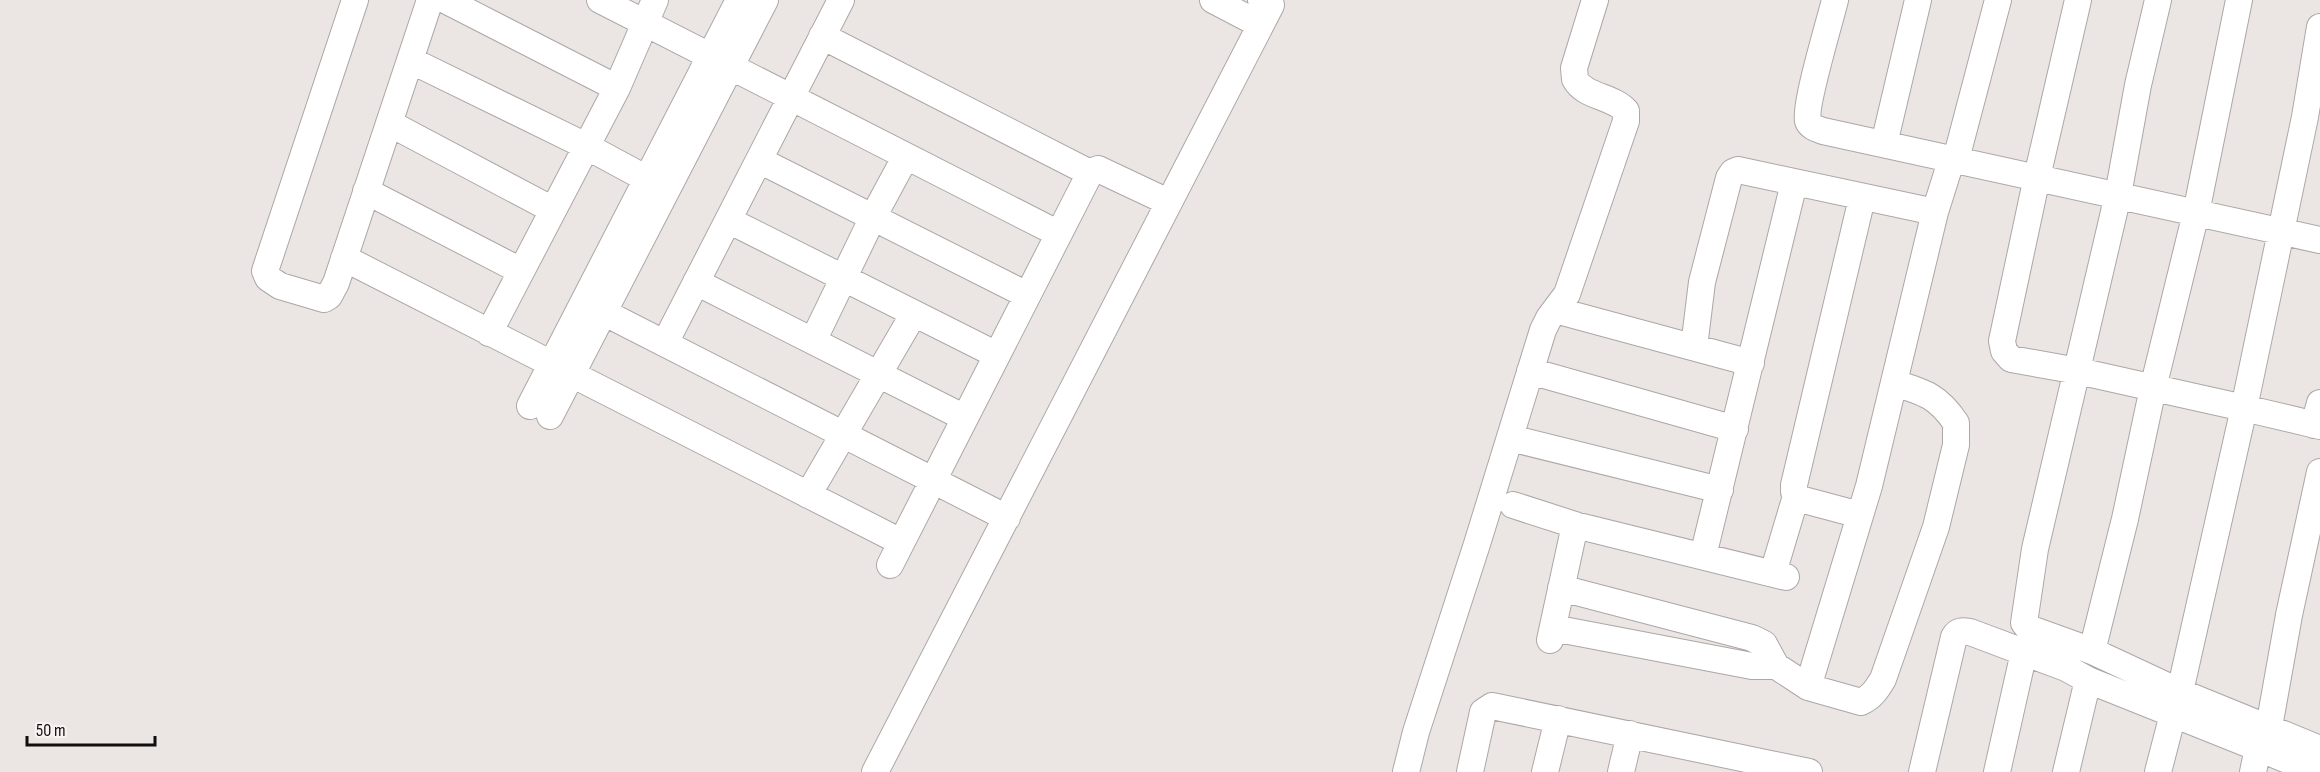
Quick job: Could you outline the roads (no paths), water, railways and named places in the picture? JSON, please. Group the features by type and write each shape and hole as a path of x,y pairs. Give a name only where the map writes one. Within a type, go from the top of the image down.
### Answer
{"street":[{"path":"355,0 266,271 268,278 280,286 324,299 329,296 336,283 430,0"},
{"path":"444,0 617,88"},
{"path":"600,0 649,11 721,62 1059,234"},
{"path":"560,370 603,312 721,62 739,0"},
{"path":"540,411 647,179 721,62 765,0"},
{"path":"665,343 841,0"},
{"path":"875,772 1168,202 1260,12 1212,0"},
{"path":"1406,772 1416,732 1543,330 1554,310 1567,294 1626,121 1626,111 1620,105 1583,88 1575,79 1576,62 1595,0"},
{"path":"1835,0 1811,95 1809,122 1812,126 1823,131 2320,240"},
{"path":"1884,144 1918,0"},
{"path":"1808,687 1860,515 1935,212 1954,159 1998,0"},
{"path":"2078,0 2002,340 2004,351 2011,359 2078,371 2244,408 2318,418"},
{"path":"2158,0 2138,85 2118,195 2035,549 2024,620 2028,628 2092,651 2176,703 2260,749 2317,772"},
{"path":"2092,651 2196,213 2239,0"},
{"path":"489,333 617,88 649,11"},
{"path":"2158,772 2244,408 2305,117 2320,27"},
{"path":"822,36 1090,173"},
{"path":"410,60 586,146 647,179"},
{"path":"389,123 553,210"},
{"path":"813,341 873,217 906,156"},
{"path":"759,160 1027,295"},
{"path":"344,258 808,495 896,554 1090,173 1098,169 1168,202"},
{"path":"1694,347 1702,282 1729,178 1733,172 1738,170 1935,212"},
{"path":"1703,556 1794,183"},
{"path":"366,191 521,271"},
{"path":"1513,505 1575,525 1780,575 1796,496 1794,485 1862,198"},
{"path":"728,220 913,315 997,355"},
{"path":"696,282 965,418"},
{"path":"1554,310 1751,363"},
{"path":"603,312 1006,518"},
{"path":"808,495 913,315"},
{"path":"1530,371 1735,429"},
{"path":"1561,588 1752,638 1764,644 1776,666 1808,687 1861,702 1870,697 1883,679 1936,526 1956,445 1956,423 1936,399 1894,383"},
{"path":"1510,438 1720,490"},
{"path":"2260,749 2320,472"},
{"path":"1796,496 1860,515"},
{"path":"1575,525 1552,634 1752,666 1776,666"},
{"path":"1922,772 1956,632 1971,632 2066,668 2088,680 2176,703"},
{"path":"1996,772 2024,652"},
{"path":"2066,772 2088,680"},
{"path":"1470,772 1483,712 1487,708 1501,707 1630,734 1701,761 1809,772"},
{"path":"1545,772 1558,719"},
{"path":"1621,772 1630,734"},
{"path":"2260,749 2320,748"}]}
